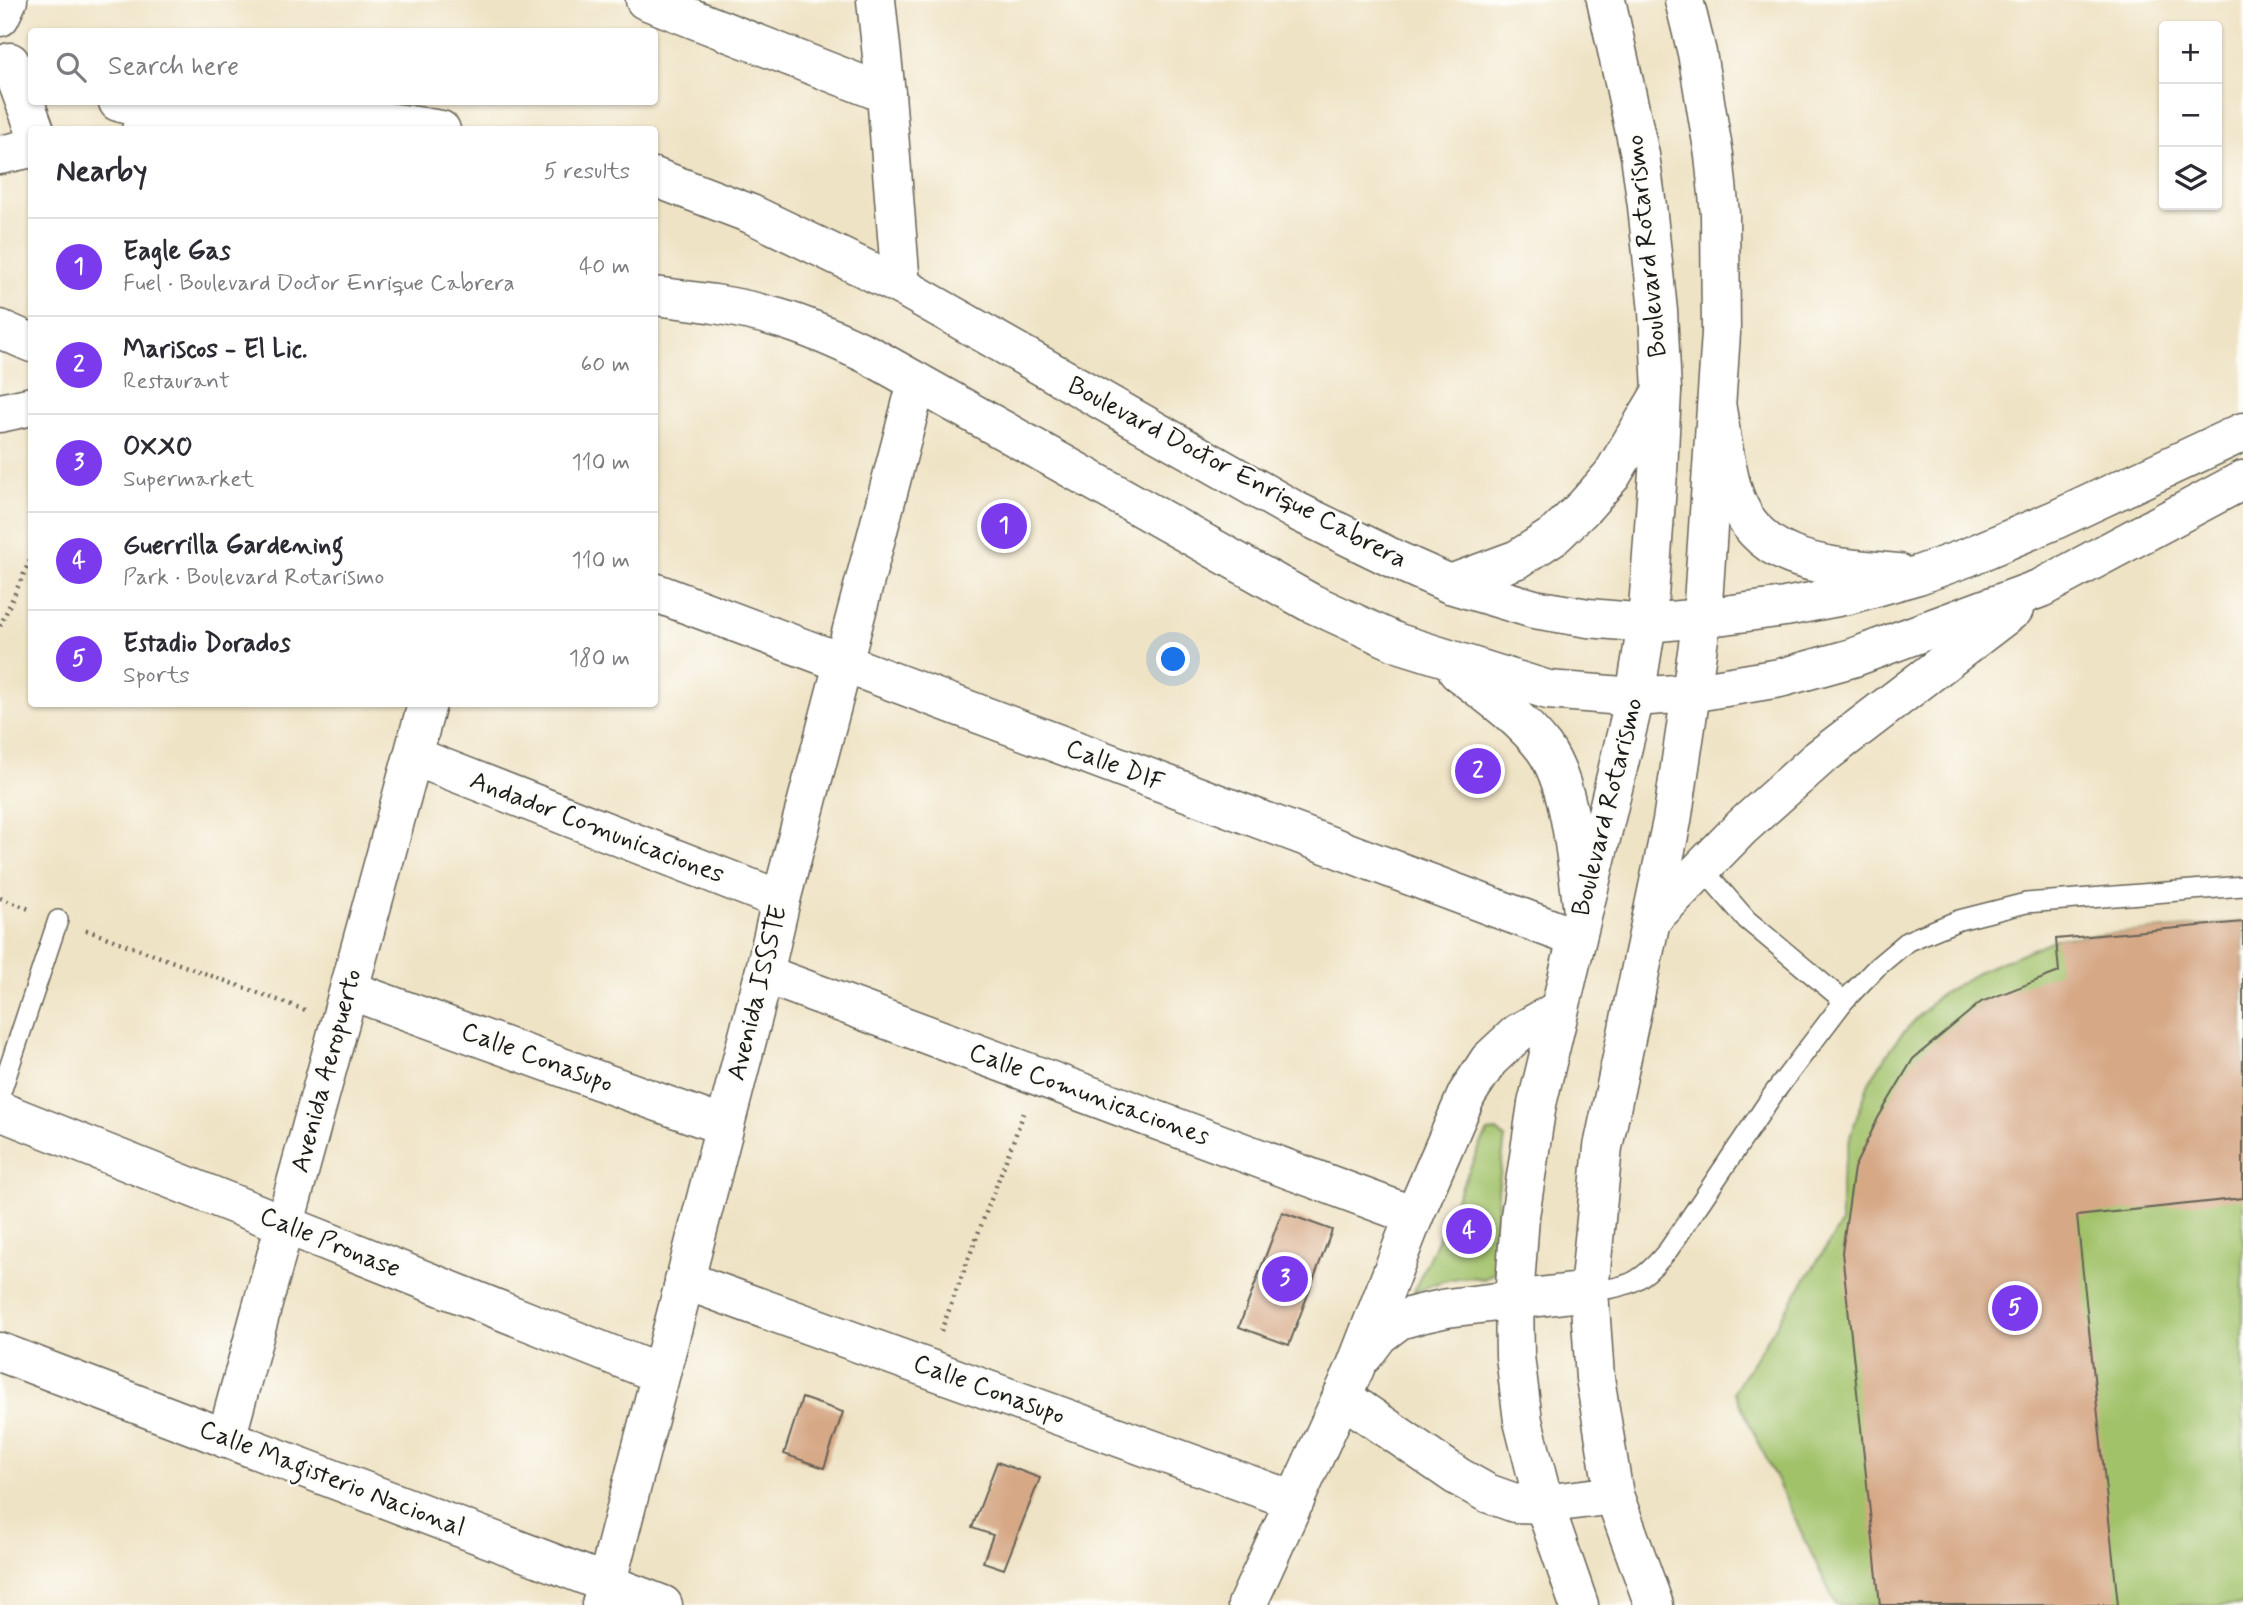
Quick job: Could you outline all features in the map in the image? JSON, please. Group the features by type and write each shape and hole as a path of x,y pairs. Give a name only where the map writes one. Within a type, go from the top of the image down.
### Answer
{"street":[{"path":"0,17 8,0"},
{"path":"645,0 886,94"},
{"path":"876,0 901,286"},
{"name":"Boulevard Rotarismo","path":"1579,1605 1544,1504 1523,1421 1515,1356 1514,1300 1520,1216 1536,1104 1635,697 1647,623 1662,391 1658,311 1640,155 1606,0"},
{"name":"Boulevard Rotarismo","path":"1654,1605 1614,1495 1595,1378 1589,1292 1603,1147 1672,821 1702,618 1721,333 1720,214 1700,66 1684,0"},
{"path":"14,63 34,126"},
{"path":"129,105 210,125 238,117 297,117 383,120 418,126"},
{"path":"0,155 28,149"},
{"name":"Boulevard Doctor Enrique Cabrera","path":"658,179 751,214 901,286 1296,511 1450,584 1534,609 1588,618 1647,623 1785,607 1848,595 1918,575 2045,525 2243,432"},
{"path":"658,296 702,301 777,317 829,336 917,382 1309,602 1398,643 1548,690 1635,697 1690,693 1780,678 1852,658 2041,588 2100,559 2243,480"},
{"path":"0,329 28,341"},
{"name":"Avenida ISSSTE","path":"603,1594 917,382"},
{"path":"1450,584 1518,559 1555,535 1612,475 1662,391"},
{"path":"0,413 28,407"},
{"path":"1717,409 1734,494 1744,517 1764,539 1787,555 1811,562 1918,575"},
{"path":"1652,919 1742,827 1818,759 2041,588"},
{"name":"Calle DIF","path":"658,594 844,664 1580,924"},
{"path":"1440,658 1524,726 1544,748 1555,767 1564,793 1580,924"},
{"name":"Avenida Aeropuerto","path":"226,1439 427,707"},
{"name":"Andador Comunicaciones","path":"413,756 781,900"},
{"name":"Calle Comunicaciones","path":"764,974 1414,1216"},
{"name":"Calle Conasupo","path":"344,1006 724,1126"},
{"path":"1247,1605 1348,1382 1414,1216 1467,1094 1489,1060 1518,1033 1558,1010"},
{"name":"Calle Pronase","path":"0,1111 660,1374"},
{"name":"Calle Conasupo","path":"684,1280 1295,1501"},
{"path":"1348,1382 1379,1335 1399,1320 1447,1308 1589,1292"},
{"name":"Calle Magisterio Nacional","path":"0,1352 226,1439 603,1594 663,1605"},
{"path":"1348,1382 1457,1476 1487,1493 1515,1503 1544,1504 1614,1495"}],"lane":[{"path":"1701,867 1747,919 1844,1001"},
{"path":"1589,1292 1616,1289 1634,1282 1654,1268 1774,1093 1844,1001 1877,967 1908,941 1959,919 2026,903 2243,886"},
{"path":"0,1095 58,920"}],"path":[{"path":"0,626 28,565"},
{"path":"0,898 58,920 344,1006"},
{"path":"928,1368 1037,1076"}],"green space":[{"path":"2243,922 2243,1605 1836,1605 1734,1391 1841,1224 1841,1181 1851,1134 1869,1082 1899,1037 1937,997 1982,970 2056,939"},
{"path":"1497,1131 1505,1138 1498,1190 1495,1272 1484,1279 1465,1277 1447,1280 1413,1293 1481,1144 1488,1132"}],"building":[{"path":"2243,922 2243,1198 2077,1216 2118,1605 1880,1605 1842,1252 1854,1168 1878,1118 1913,1059 1981,1002 2059,972 2056,939"},
{"path":"1282,1212 1332,1230 1289,1345 1239,1327"},
{"path":"802,1398 843,1412 824,1468 784,1454"},
{"path":"997,1462 1040,1478 1004,1569 983,1562 993,1535 972,1528"}],"place":[{"name":"Eagle Gas","path":"1004,526"},
{"name":"Mariscos - El Lic.","path":"1478,771"},
{"name":"Guerrilla Gardening","path":"1469,1231"},
{"name":"OXXO","path":"1285,1279"},
{"name":"Estadio Dorados","path":"2015,1308"}]}
